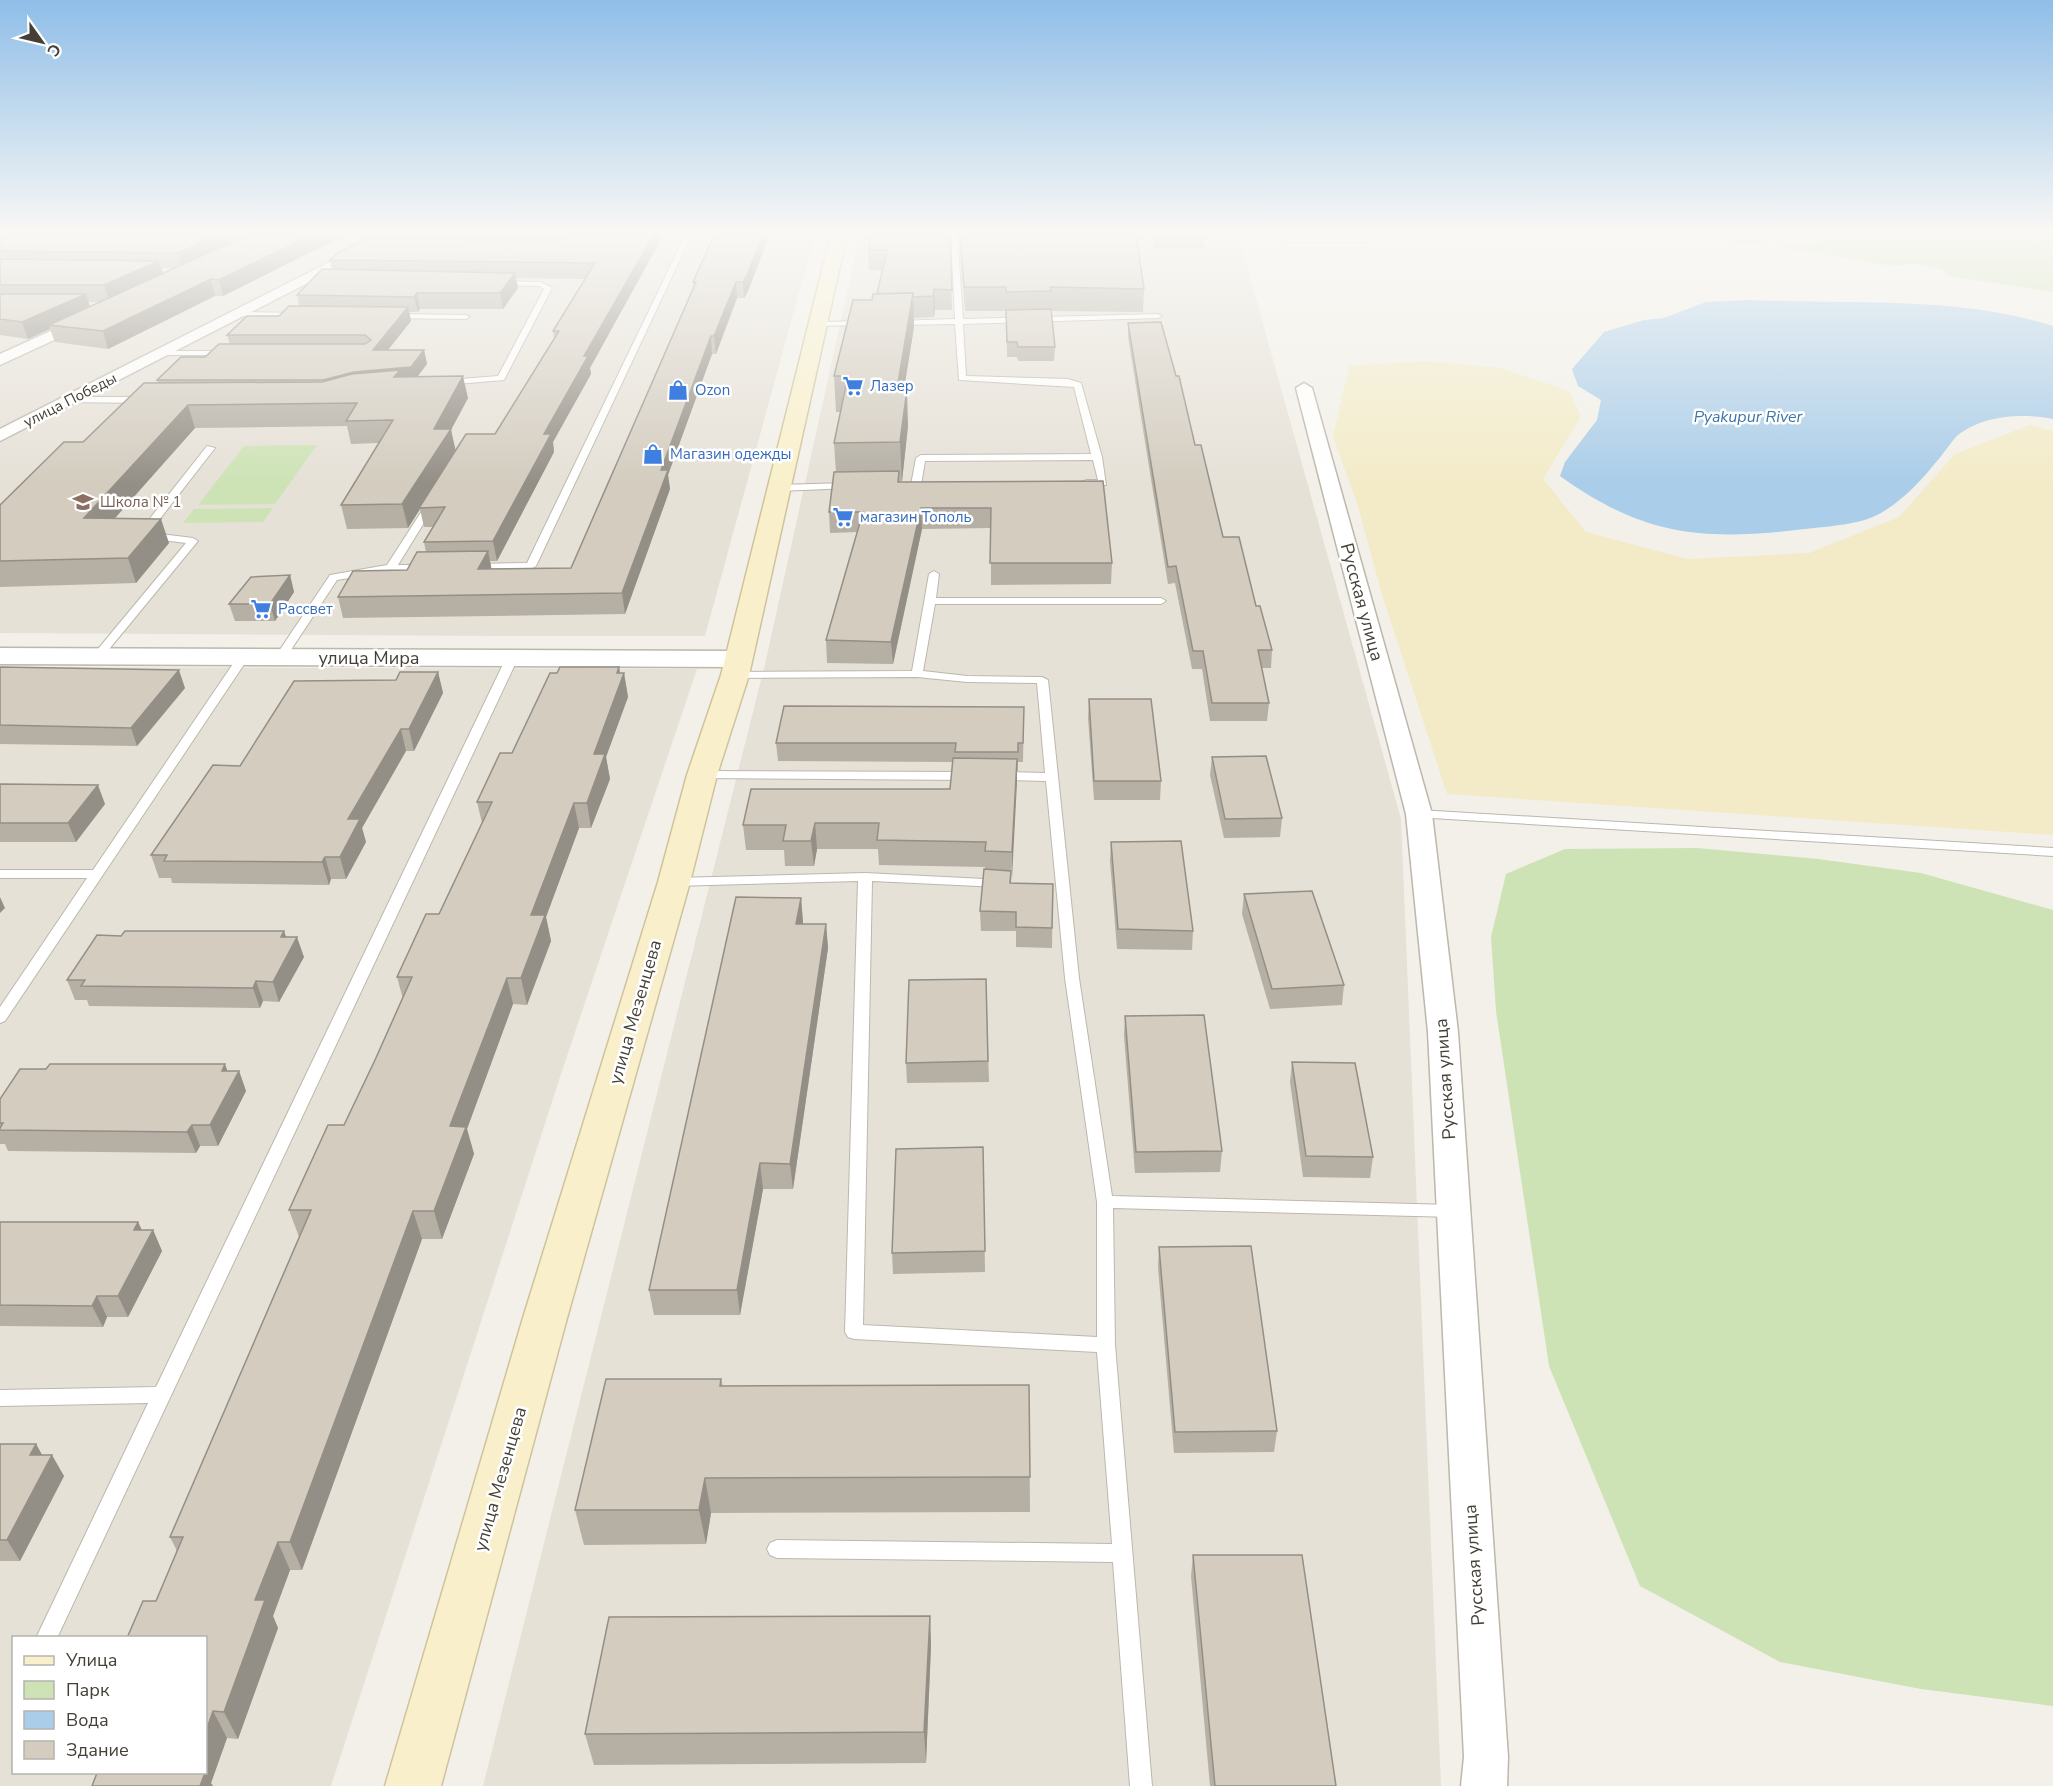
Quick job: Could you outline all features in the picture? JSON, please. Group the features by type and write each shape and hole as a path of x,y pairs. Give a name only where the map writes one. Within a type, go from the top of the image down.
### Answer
{"main road":[{"name":"улица Мезенцева","path":"413,1786 548,1307 674,882 702,775 736,667 820,317"}],"street":[{"path":"0,360 93,317"},
{"name":"улица Победы","path":"0,436 233,317"},
{"name":"Русская улица","path":"1304,388 1419,814 1443,1032 1486,1757 1484,1786"},
{"name":"улица Мира","path":"0,656 512,658 736,667"}],"lane":[{"path":"434,384 501,378 533,317"},
{"path":"461,567 531,566 649,317"},
{"path":"959,317 962,378 1068,382 1078,385 1103,483 1080,483"},
{"path":"888,323 959,323 1000,318 1052,317"},
{"path":"818,324 877,323"},
{"path":"164,353 236,353"},
{"path":"70,400 152,400"},
{"path":"97,657 193,541 147,535 154,519 210,448"},
{"path":"916,485 921,458 1098,457"},
{"path":"905,486 928,485"},
{"path":"778,488 859,486"},
{"path":"391,568 435,498"},
{"path":"281,657 334,577 391,568 437,567"},
{"path":"917,674 934,574"},
{"path":"930,601 1161,601"},
{"path":"0,1018 243,657"},
{"path":"47,1636 512,658"},
{"path":"736,667 917,674 967,679 1042,680 1058,885 1106,1202 1106,1345 1141,1786"},
{"path":"702,775 1051,777"},
{"path":"1419,814 2053,852"},
{"path":"0,874 98,874"},
{"path":"865,877 854,1332 1106,1345"},
{"path":"674,882 865,877 1017,884"},
{"path":"1106,1202 1452,1210"},
{"path":"0,1398 160,1395"},
{"path":"777,1549 1121,1553"}],"shaded area":[{"path":"0,317 792,317 705,636 0,633"},
{"path":"842,317 1261,317 1401,819 1441,1786 483,1786 766,660"},
{"path":"0,667 697,669 561,1074 331,1786 0,1786"}],"green space":[{"path":"317,445 275,504 198,505 244,446"},
{"path":"273,508 263,522 183,523 194,509"},
{"path":"1697,848 1818,859 1921,873 2053,910 2053,1706 1921,1689 1780,1662 1640,1586 1549,1366 1496,1011 1491,937 1506,874 1565,849"}],"sand":[{"path":"1426,361 1501,368 1569,391 1581,416 1543,479 1586,532 1688,559 1809,553 1899,517 1955,454 2030,425 2053,431 2053,835 1447,794 1383,598 1357,503 1333,437 1349,366"}],"water":[{"name":"Pyakupur River","path":"2021,317 2053,326 2053,419 2029,416 2003,417 1967,429 1954,439 1931,468 1904,496 1881,513 1854,523 1769,533 1706,534 1648,523 1620,512 1560,476 1565,462 1597,420 1601,400 1578,386 1572,369 1604,332 1644,320 1664,318"}],"building":[{"path":"0,317 33,317 22,322"},
{"path":"66,317 131,317 103,331 49,325"},
{"path":"246,317 400,317 373,350 424,350 411,367 354,372 323,380 157,380 181,357 205,357 219,344 365,344 371,340 365,335 227,335"},
{"path":"561,317 606,317 584,356 588,356 544,434 551,434 493,541 424,542 445,507 419,508 466,434 495,434 559,331 553,331"},
{"path":"681,317 722,317 714,336 711,336 661,470 668,470 622,593 338,597 353,571 407,570 417,552 488,551 478,569 571,568"},
{"path":"849,317 909,317 897,389 907,389 900,442 834,443 848,376 834,376"},
{"path":"1006,317 1052,317 1055,347 1018,347 1017,342 1007,342"},
{"path":"1161,322 1176,376 1179,376 1195,445 1201,445 1223,537 1239,537 1256,606 1260,606 1272,650 1258,650 1269,703 1212,703 1203,651 1193,651 1176,566 1168,567 1128,323"},
{"path":"400,370 394,377 463,376 434,429 451,429 402,504 341,505 393,420 346,421 357,403 188,405 84,518 161,519 128,558 0,561 0,505 64,442 83,442 144,383 322,382 352,374"},
{"path":"899,471 898,482 1103,481 1112,563 990,563 991,508 921,508 891,642 826,640 863,512 829,512 834,472"},
{"path":"290,575 270,604 229,604 251,577"},
{"path":"0,667 179,670 131,728 0,725"},
{"path":"560,667 619,667 617,673 624,673 594,754 605,754 587,803 574,803 531,915 545,915 521,978 507,978 450,1126 466,1127 434,1211 413,1211 290,1542 278,1542 255,1600 265,1600 224,1712 213,1711 207,1728 207,1636 128,1636 143,1601 156,1601 183,1537 170,1537 311,1210 289,1210 328,1125 344,1125 375,1060 412,977 397,977 426,914 439,914 492,802 477,802 500,753 512,753 550,673 557,673"},
{"path":"400,672 438,672 409,729 401,729 348,819 360,819 340,857 325,857 322,862 164,861 167,855 151,855 213,765 240,766 294,681 396,680"},
{"path":"1089,699 1151,699 1161,781 1094,781"},
{"path":"784,706 1024,707 1023,743 1018,743 1018,752 955,752 956,743 776,743"},
{"path":"1266,756 1282,818 1225,819 1212,757"},
{"path":"953,758 1017,759 1012,852 985,851 986,842 877,840 879,823 815,823 811,841 783,841 786,825 743,825 751,789 950,789"},
{"path":"0,784 98,785 68,823 0,823"},
{"path":"1181,841 1193,931 1118,929 1111,842"},
{"path":"984,869 1011,871 1010,883 1053,884 1052,928 1016,927 1016,912 980,911"},
{"path":"1312,891 1344,985 1272,989 1244,894"},
{"path":"736,897 801,898 796,924 826,924 790,1164 760,1163 737,1290 649,1290"},
{"path":"125,931 284,931 281,937 297,937 273,982 256,981 253,988 81,986 85,980 67,980 97,935 121,936"},
{"path":"986,979 988,1061 906,1063 909,980"},
{"path":"1204,1015 1222,1151 1136,1152 1125,1016"},
{"path":"1292,1062 1355,1063 1373,1157 1306,1156"},
{"path":"50,1064 225,1064 222,1071 239,1071 210,1125 192,1125 187,1132 0,1130 3,1123 0,1123 0,1099 20,1069 46,1069"},
{"path":"983,1147 985,1251 892,1253 896,1149"},
{"path":"0,1222 138,1222 134,1230 153,1230 118,1296 97,1296 92,1306 0,1305"},
{"path":"1251,1246 1277,1431 1175,1432 1159,1247"},
{"path":"606,1379 721,1379 720,1386 1029,1385 1030,1477 705,1478 699,1510 575,1510"},
{"path":"0,1444 36,1444 30,1455 52,1455 7,1540 0,1540"},
{"path":"1193,1555 1302,1555 1336,1786 1215,1786"},
{"path":"930,1616 924,1732 585,1734 609,1617"},
{"path":"97,1774 205,1774 200,1786 92,1786"}],"place":[{"name":"Лазер","path":"853,386"},
{"name":"Ozon","path":"678,390"},
{"name":"Магазин одежды","path":"653,454"},
{"name":"Школа № 1","path":"83,502"},
{"name":"магазин Тополь","path":"843,517"},
{"name":"Рассвет","path":"261,609"}]}
